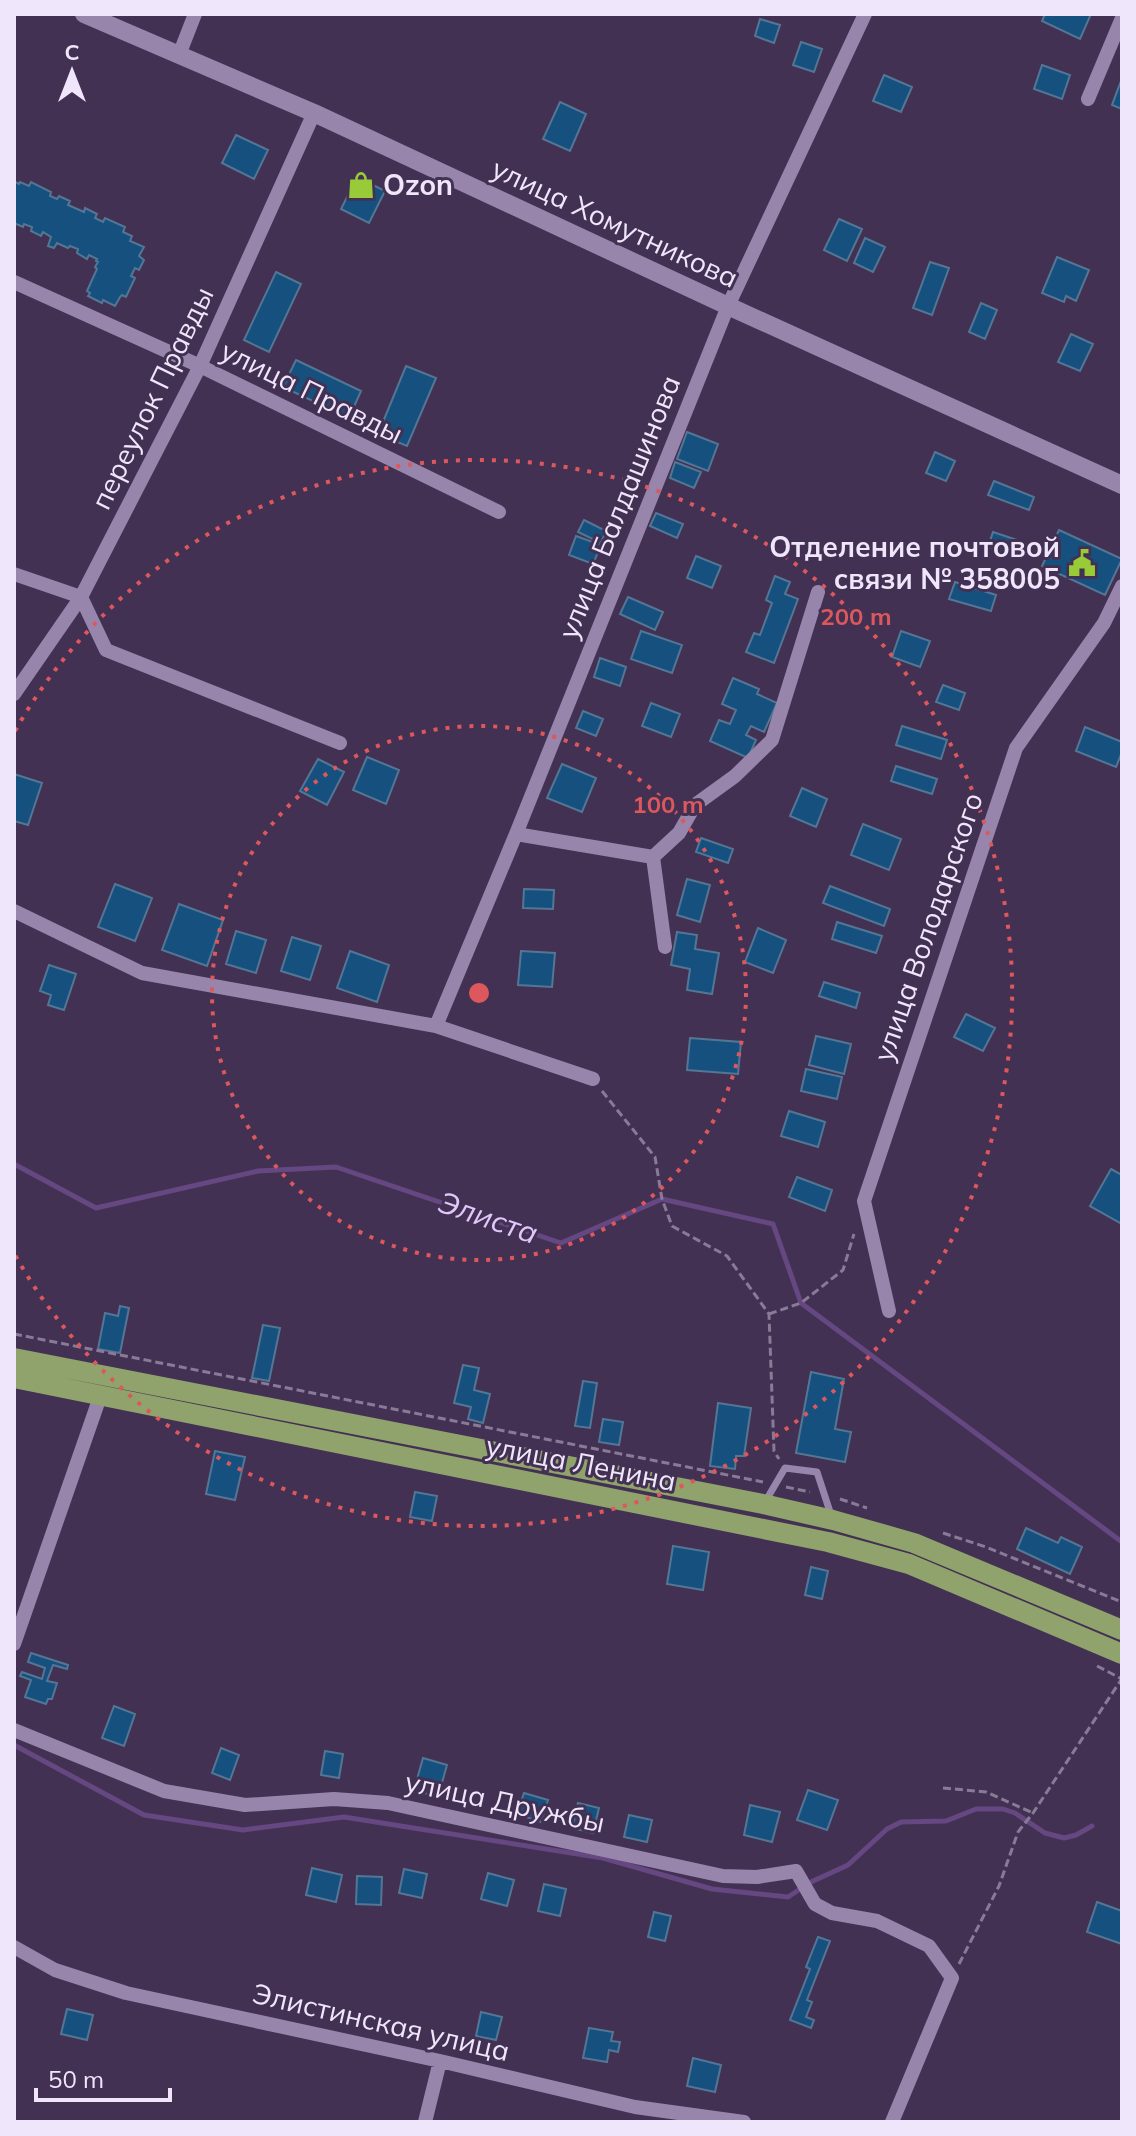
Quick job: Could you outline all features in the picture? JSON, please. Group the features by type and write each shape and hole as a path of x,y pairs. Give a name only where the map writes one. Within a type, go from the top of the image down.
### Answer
{"main road":[{"name":"улица Ленина","path":"14,1358 833,1520 914,1543 1122,1630"},
{"name":"улица Ленина","path":"14,1378 828,1542 909,1564 1122,1654"}],"street":[{"name":"улица Хомутникова","path":"84,14 314,113 1122,485"},
{"path":"179,55 195,14"},
{"name":"улица Балдашинова","path":"436,1026 728,306 865,14"},
{"path":"1088,99 1122,18"},
{"name":"переулок Правды","path":"14,694 81,597 200,366 314,113"},
{"name":"улица Правды","path":"14,282 200,366 499,512"},
{"path":"14,574 81,597 106,650 340,743"},
{"name":"улица Володарского","path":"864,1201 1016,748 1104,623 1122,586"},
{"path":"653,857 679,833 695,805 735,776 772,740 818,592"},
{"path":"516,834 653,857"},
{"path":"653,857 665,947"},
{"path":"14,911 142,973 436,1026 593,1079"},
{"path":"864,1201 889,1311"},
{"path":"14,1644 101,1394"},
{"name":"улица Дружбы","path":"14,1730 164,1791 245,1805 334,1799 388,1803 723,1876 757,1877 796,1871 815,1904 832,1913 877,1921 929,1946 952,1978"},
{"name":"Элистинская улица","path":"14,1947 55,1970 126,1993 635,2107 744,2122"},
{"path":"892,2122 952,1978"},
{"path":"425,2122 440,2061"}],"lane":[{"path":"763,1504 785,1468 817,1472 833,1520"}],"path":[{"path":"593,1079 655,1157 662,1199 672,1226 727,1256 769,1314 774,1451 785,1468"},
{"path":"769,1314 801,1303 843,1270 864,1201"},
{"path":"952,1978 999,1886 1018,1832 1122,1679"},
{"path":"943,1788 986,1792 1033,1813"}],"building":[{"path":"1045,14 1091,14 1080,39 1042,21"},
{"path":"760,19 780,25 774,43 755,36"},
{"path":"801,42 822,49 814,72 793,65"},
{"path":"1042,65 1070,75 1062,99 1034,89"},
{"path":"884,75 912,87 901,112 873,101"},
{"path":"1122,81 1122,109 1112,105"},
{"path":"560,102 586,114 570,151 543,139"},
{"path":"236,135 268,150 254,179 222,163"},
{"path":"357,177 385,191 369,223 341,209"},
{"path":"14,181 29,186 31,182 51,192 50,196 70,201 68,205 97,214 95,218 103,222 105,218 125,227 123,232 132,236 130,241 144,247 139,256 144,260 139,270 135,268 131,276 135,278 126,297 122,295 115,306 88,296 97,259 89,255 87,259 77,253 78,249 70,246 57,243 54,248 48,246 51,237 43,232 41,236 31,231 32,227 14,223"},
{"path":"839,219 862,229 847,261 824,250"},
{"path":"865,238 885,247 873,272 854,263"},
{"path":"1057,257 1089,270 1076,301 1066,296 1064,302 1042,293"},
{"path":"930,262 949,268 932,315 913,308"},
{"path":"276,272 301,284 269,352 244,340"},
{"path":"981,303 997,310 985,339 969,332"},
{"path":"1071,334 1093,344 1080,371 1058,362"},
{"path":"296,360 361,391 349,418 283,387"},
{"path":"406,366 436,378 407,446 378,434"},
{"path":"687,432 718,444 708,471 677,459"},
{"path":"935,452 955,461 946,481 926,473"},
{"path":"675,462 701,472 694,488 670,478"},
{"path":"994,481 1034,497 1029,510 988,495"},
{"path":"656,513 683,524 677,538 650,526"},
{"path":"584,520 606,531 601,543 578,532"},
{"name":"Отделение почтовой связи № 358005","path":"1059,530 1122,559 1105,595 1042,566"},
{"path":"993,532 1017,540 1012,556 988,547"},
{"path":"576,536 601,545 593,564 569,555"},
{"path":"696,556 721,566 712,588 687,578"},
{"path":"775,576 790,582 785,594 798,599 774,663 746,652 754,633 760,635 772,603 766,600"},
{"path":"955,582 996,595 991,611 949,599"},
{"path":"628,597 663,612 655,630 620,614"},
{"path":"641,631 682,645 672,673 631,659"},
{"path":"901,631 930,641 920,667 892,657"},
{"path":"600,658 626,667 620,686 594,677"},
{"path":"733,678 759,689 757,694 777,703 764,732 751,726 746,735 756,740 748,758 710,741 719,720 730,724 736,710 722,704"},
{"path":"943,685 965,693 959,710 936,702"},
{"path":"651,703 680,714 671,737 642,726"},
{"path":"583,711 603,719 596,736 576,728"},
{"path":"902,726 947,740 941,759 896,745"},
{"path":"1085,727 1122,742 1116,767 1076,751"},
{"path":"367,757 399,770 386,804 353,790"},
{"path":"318,759 344,772 327,805 300,791"},
{"path":"562,764 596,778 582,812 547,798"},
{"path":"896,766 937,779 932,794 891,781"},
{"path":"14,774 42,783 28,825 14,821"},
{"path":"802,788 827,799 816,827 790,816"},
{"path":"863,824 901,839 889,870 851,855"},
{"path":"701,838 733,849 728,863 696,852"},
{"path":"687,879 710,885 700,922 677,915"},
{"path":"115,884 152,898 135,941 98,927"},
{"path":"830,886 890,909 884,926 823,903"},
{"path":"524,889 554,890 553,909 523,908"},
{"path":"179,904 223,920 207,966 162,950"},
{"path":"837,922 882,936 876,953 832,939"},
{"path":"758,928 786,940 773,973 745,962"},
{"path":"236,931 266,940 256,973 226,964"},
{"path":"677,932 697,935 695,949 719,953 712,994 687,990 690,969 671,965"},
{"path":"292,937 321,946 310,980 281,971"},
{"path":"350,951 389,965 377,1002 337,988"},
{"path":"521,951 555,953 552,987 518,985"},
{"path":"49,965 76,974 64,1010 48,1005 51,995 40,991"},
{"path":"824,982 860,993 856,1008 819,996"},
{"path":"966,1014 995,1028 983,1051 954,1037"},
{"path":"816,1036 851,1044 844,1074 809,1065"},
{"path":"690,1038 741,1042 738,1074 687,1070"},
{"path":"806,1069 842,1077 837,1099 801,1091"},
{"path":"789,1111 825,1122 818,1147 781,1136"},
{"path":"1111,1169 1122,1175 1122,1224 1090,1206"},
{"path":"797,1177 832,1190 825,1211 789,1197"},
{"path":"120,1306 129,1308 120,1353 98,1349 105,1313 118,1316"},
{"path":"263,1325 280,1328 269,1381 252,1378"},
{"path":"463,1365 479,1368 474,1390 490,1394 483,1423 468,1419 471,1407 454,1403"},
{"path":"811,1372 844,1379 835,1429 851,1432 845,1462 796,1453"},
{"path":"583,1381 597,1383 590,1428 575,1426"},
{"path":"718,1403 751,1408 744,1456 736,1456 735,1469 710,1466"},
{"path":"603,1419 623,1422 619,1445 599,1442"},
{"path":"215,1451 245,1457 235,1500 206,1494"},
{"path":"415,1492 437,1496 432,1521 410,1517"},
{"path":"1026,1528 1058,1543 1061,1537 1082,1547 1070,1574 1017,1549"},
{"path":"673,1546 709,1552 703,1590 667,1584"},
{"path":"811,1567 828,1571 822,1599 805,1595"},
{"path":"31,1653 68,1665 67,1669 53,1665 47,1681 57,1683 52,1699 48,1699 46,1704 25,1697 31,1680 20,1676 22,1672 42,1679 45,1668 28,1662"},
{"path":"114,1706 135,1714 124,1746 102,1738"},
{"path":"221,1748 239,1755 230,1780 212,1773"},
{"path":"325,1751 343,1754 339,1778 321,1775"},
{"path":"423,1758 447,1765 438,1797 414,1790"},
{"path":"808,1790 838,1800 827,1830 797,1820"},
{"path":"524,1793 548,1800 541,1822 517,1814"},
{"path":"578,1803 599,1808 593,1833 572,1828"},
{"path":"750,1805 780,1812 772,1842 744,1835"},
{"path":"629,1815 652,1820 647,1842 624,1837"},
{"path":"312,1868 342,1875 336,1902 306,1895"},
{"path":"404,1869 427,1874 422,1898 399,1893"},
{"path":"488,1873 514,1880 507,1906 481,1899"},
{"path":"357,1876 382,1877 381,1905 356,1904"},
{"path":"544,1884 566,1889 560,1916 538,1911"},
{"path":"1097,1902 1122,1911 1122,1944 1087,1932"},
{"path":"654,1912 671,1916 665,1941 648,1937"},
{"path":"818,1937 830,1941 807,2000 812,2002 806,2017 814,2020 811,2028 790,2020 810,1969 806,1967"},
{"path":"67,2009 93,2015 87,2040 61,2034"},
{"path":"481,2012 502,2017 496,2040 476,2036"},
{"path":"589,2028 613,2032 611,2041 620,2042 618,2052 609,2050 607,2062 583,2058"},
{"path":"693,2058 721,2065 715,2092 687,2086"}],"waterway":[{"name":"Элиста","path":"14,1164 96,1208 258,1171 336,1167 561,1243 662,1199 773,1224 801,1303 1122,1542"},
{"path":"14,1745 144,1815 243,1830 344,1817 603,1858 712,1889 788,1897 811,1882 848,1865 887,1829 901,1822 946,1821 976,1809 1003,1809 1015,1813 1045,1833 1064,1838 1092,1826"}],"place":[{"name":"Ozon","path":"361,185"},
{"name":"Отделение почтовой связи № 358005","path":"1082,563"}]}
